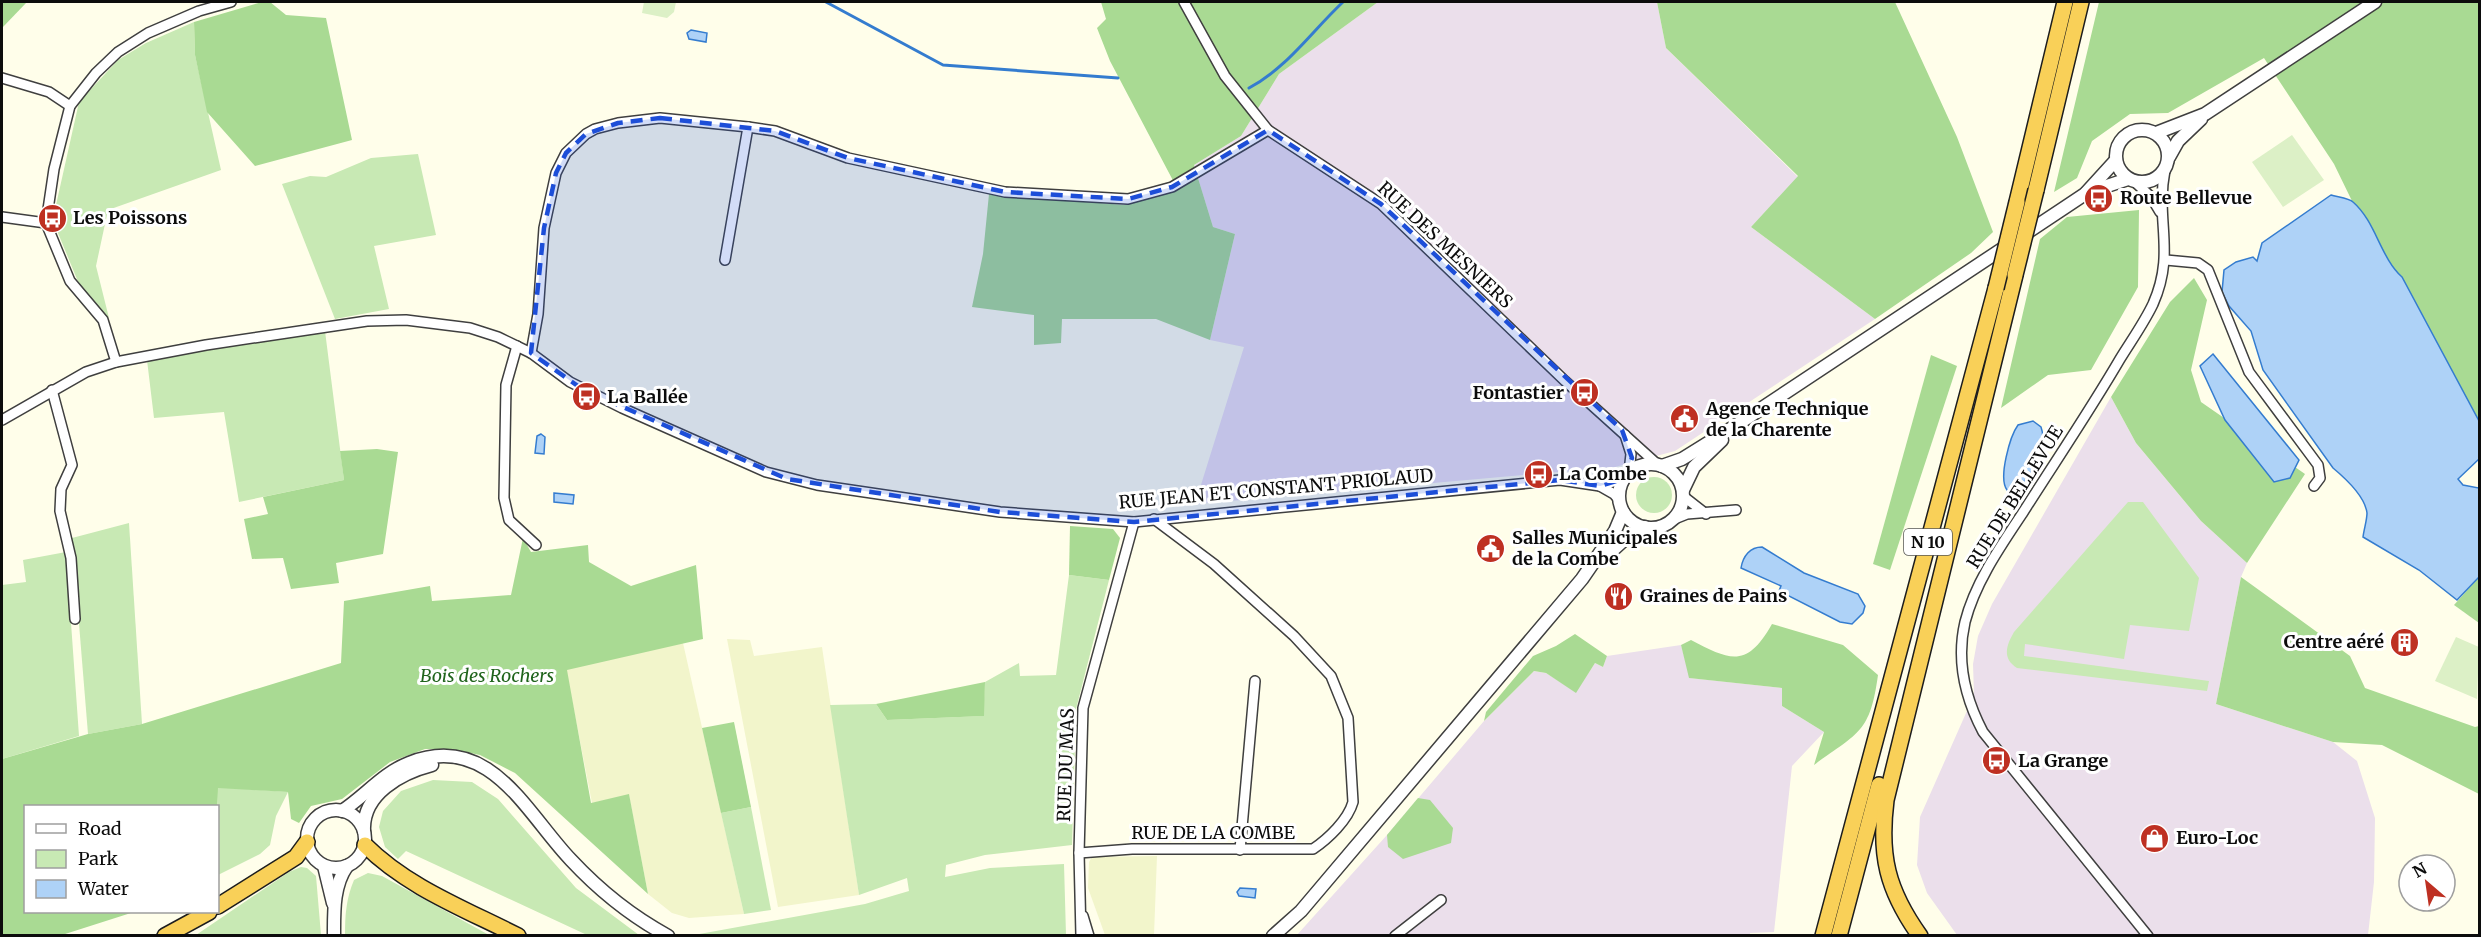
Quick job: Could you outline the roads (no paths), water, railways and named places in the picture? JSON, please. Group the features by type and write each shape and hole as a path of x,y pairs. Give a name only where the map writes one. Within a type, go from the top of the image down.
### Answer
{"highway":[{"name":"N 10","path":"1823,936 1996,288 2065,2"},
{"name":"N 10","path":"1839,936 1970,449 2081,2"},
{"path":"1920,936 1903,913 1889,882 1883,850 1883,825 1886,800 1970,449"},
{"path":"1815,936 1861,795"},
{"path":"364,838 387,867 416,885 518,936"},
{"path":"219,905 296,857 307,842"},
{"path":"165,936 207,913"}],"street":[{"path":"116,362 102,320 70,280 46,224 54,169 70,106 96,73 118,52 148,33 199,11 231,2"},
{"name":"RUE DES MESNIERS","path":"1184,2 1222,71 1244,103 1268,130 1382,204 1565,381 1660,465"},
{"path":"2085,194 2132,180 2148,182 2165,170 2178,141 2205,114 2375,2"},
{"path":"2,78 49,92 70,106"},
{"path":"2162,214 2151,197 2118,168 2116,160 2118,146 2127,134 2141,130 2156,133 2205,114"},
{"path":"531,353 538,314 541,254 549,197 560,162 572,147 595,129 642,119 684,120 748,127 780,133 848,158 1005,192 1128,199 1172,187 1268,130"},
{"path":"725,260 748,127"},
{"path":"2156,133 2166,143 2169,157"},
{"path":"1626,476 1642,465 1660,465 1682,459 1736,426 2085,194 2116,160"},
{"name":"RUE DE BELLEVUE","path":"2148,936 1983,732 1966,694 1962,648 1966,621 1982,579 2152,307 2163,280 2166,260 2162,214 2165,170"},
{"path":"2,217 46,224"},
{"path":"2166,260 2198,263 2208,270 2249,372 2318,465 2320,478 2314,486"},
{"name":"RUE JEAN ET CONSTANT PRIOLAUD","path":"2,420 86,372 116,362 206,345 391,319 470,328 517,346 531,353 582,389 661,426 787,479 1000,512 1134,522 1560,480 1600,486 1626,476"},
{"path":"517,346 506,385 504,498 509,520 536,545"},
{"path":"52,390 72,465 62,489 60,511 71,558 75,619"},
{"path":"1672,520 1678,513 1683,493 1700,459 1736,426"},
{"path":"1273,936 1301,911 1336,870 1582,579 1616,531 1631,454 1622,430"},
{"path":"1660,465 1672,471 1683,493 1706,514"},
{"name":"RUE JEAN ET CONSTANT PRIOLAUD","path":"1600,486 1621,506"},
{"path":"1621,506 1637,524 1646,527"},
{"path":"1582,579 1626,538 1646,527 1664,525 1687,513 1706,514 1736,510"},
{"name":"RUE DE LA COMBE","path":"1079,853 1143,849 1313,849 1341,822 1351,810 1353,802 1348,718 1331,676 1314,655 1214,564 1154,519"},
{"name":"RUE DU MAS","path":"1081,936 1079,853 1083,708 1134,522"},
{"path":"1240,850 1255,681"},
{"path":"342,811 397,769 411,762 443,758 473,761 484,767 507,783 519,795 527,810"},
{"path":"334,936 334,907 340,878 347,866 361,854 365,813 389,784 420,768 437,764 469,768 493,781 527,810 568,858 607,895 668,936"},
{"path":"347,866 335,868 324,866 316,860 307,842 314,820 327,812 342,811 352,815 364,838"},
{"path":"324,866 334,907"},
{"path":"1395,936 1441,900"},
{"name":"RUE DU MAS","path":"1080,908 1089,936"}],"water":[{"path":"691,30 707,33 706,42 689,39 687,33"},
{"path":"2331,195 2351,201 2367,219 2388,260 2402,277 2479,421 2479,459 2458,479 2463,485 2479,488 2479,577 2457,600 2419,570 2363,537 2367,513 2363,500 2349,482 2333,468 2263,370 2251,331 2229,306 2222,292 2224,270 2236,262 2253,257 2257,261 2262,243"},
{"path":"2213,354 2299,460 2290,478 2274,482 2225,420 2200,366"},
{"path":"2033,421 2041,427 2043,434 2040,452 2032,470 2021,485 2015,490 2007,490 2004,467 2012,438 2018,425"},
{"path":"541,434 545,437 544,454 535,453 537,436"},
{"path":"554,493 574,495 573,504 554,502"},
{"path":"1762,547 1804,573 1858,594 1865,606 1863,613 1852,624 1840,622 1779,591 1781,586 1741,568 1748,553"},
{"path":"1240,888 1256,889 1255,898 1239,896 1237,892"}],"waterway":[{"path":"826,2 943,65 1118,78"},
{"path":"1249,88 1276,70 1343,2"}],"place":[{"name":"Route Bellevue","path":"2099,198"},
{"name":"Les Poissons","path":"52,218"},
{"name":"Fontastier","path":"1585,393"},
{"name":"La Ballée","path":"586,397"},
{"name":"Agence Technique de la Charente","path":"1685,419"},
{"name":"La Combe","path":"1538,474"},
{"name":"Salles Municipales de la Combe","path":"1491,548"},
{"name":"Graines de Pains","path":"1619,596"},
{"name":"Centre aéré","path":"2405,642"},
{"name":"La Grange","path":"1997,761"},
{"name":"Euro-Loc","path":"2155,838"}],"park label":[{"name":"Bois des Rochers","path":"487,676"}]}
